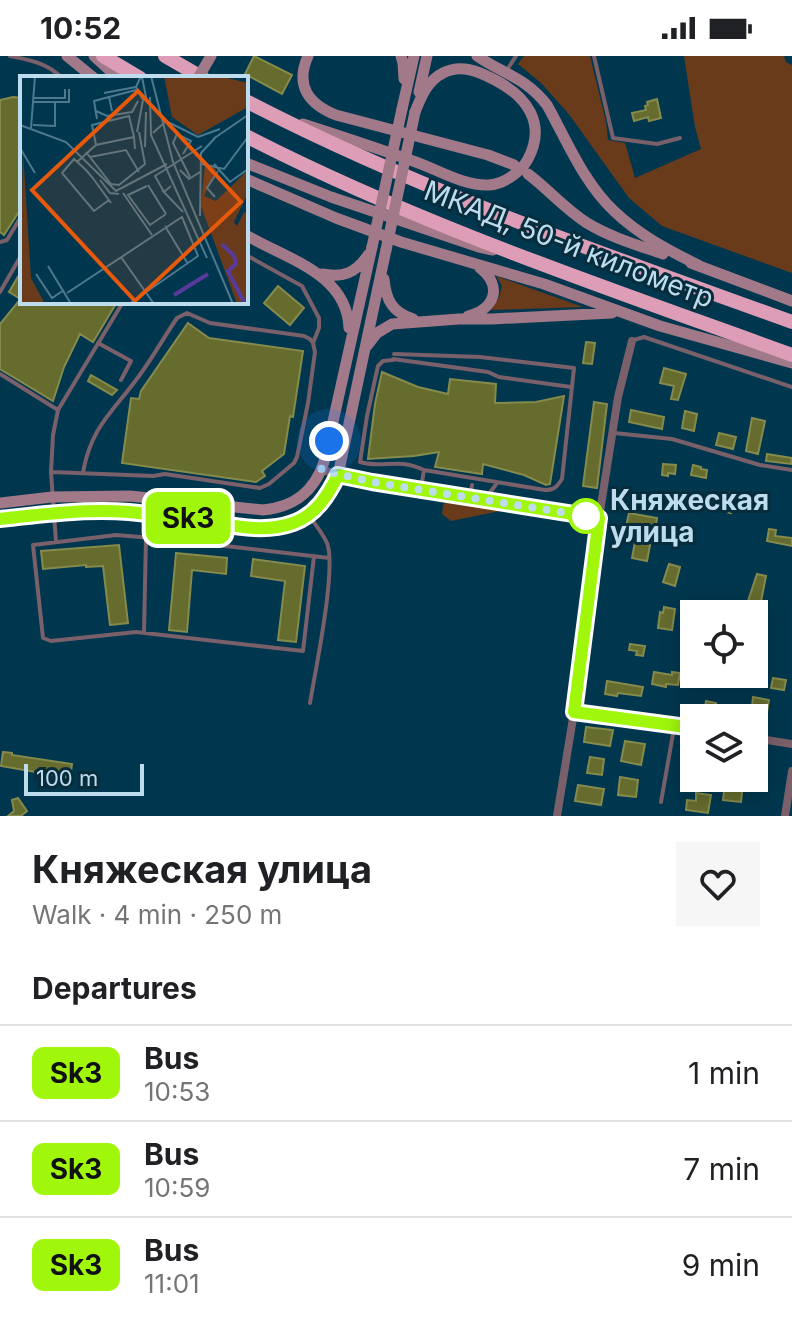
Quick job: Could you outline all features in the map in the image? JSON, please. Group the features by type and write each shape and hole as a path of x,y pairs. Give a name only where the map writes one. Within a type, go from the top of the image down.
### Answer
{"highway":[{"path":"103,56 137,76"},
{"path":"165,56 198,76"},
{"name":"МКАД, 50-й километр","path":"248,102 342,149 498,215 792,322"},
{"name":"МКАД, 50-й километр","path":"248,137 329,177 438,224 792,355"}],"street":[{"path":"67,56 92,76"},
{"path":"94,56 116,76"},
{"path":"202,76 211,56"},
{"path":"308,56 303,82 310,99 324,110 514,165"},
{"path":"401,56 404,74 402,109"},
{"path":"0,503 52,497 130,496 247,509 276,509 290,504 310,490 321,470 414,56"},
{"path":"0,518 93,511 265,528 291,524 309,515 329,493 338,475 427,56"},
{"path":"477,56 526,83 537,93 547,105 595,190 611,209 652,242 698,265"},
{"path":"267,112 477,184 488,185 507,179 524,166 531,151 534,140 530,108 515,91 475,71 453,69 434,79 427,86 415,112"},
{"path":"248,164 305,187 479,247 521,256"},
{"path":"528,174 587,223 635,244 792,301"},
{"path":"248,180 401,242 544,284 706,340 792,363"},
{"path":"248,236 317,273 329,283 345,306 350,345"},
{"path":"317,273 343,276 350,273 366,259 372,247"},
{"path":"459,319 488,307 493,292 489,276 469,262"},
{"path":"382,266 388,300 398,313 417,321"},
{"path":"361,362 369,343 392,324 601,312 624,314"},
{"path":"557,816 614,433 616,395 632,341"},
{"path":"321,470 421,490 599,518"},
{"path":"574,712 680,726"},
{"path":"768,740 792,744"},
{"path":"785,816 792,771"}],"lane":[{"path":"10,56 38,62 60,76"},
{"path":"506,72 516,56"},
{"path":"594,56 613,138 657,144 680,138"},
{"path":"0,242 7,240 20,218"},
{"path":"248,256 302,286 319,318 313,343"},
{"path":"0,292 20,257"},
{"path":"56,542 51,472 58,410 122,304"},
{"path":"51,472 153,476 165,474 260,488 269,484 297,457 308,403 315,352 313,343 304,336 210,323 187,313 182,315 94,433 83,473"},
{"path":"632,341 644,337 792,387"},
{"path":"98,343 131,361 121,380"},
{"path":"393,360 394,354 480,357 574,368 562,479 554,489 545,490 424,470 412,464 360,462 378,366 383,361 488,372 499,377 571,387"},
{"path":"0,374 58,410"},
{"path":"352,413 367,416"},
{"path":"614,433 672,439 760,465 792,470"},
{"path":"421,490 424,470"},
{"path":"485,500 498,482"},
{"path":"470,497 472,485"},
{"path":"309,515 328,544 329,558 329,582 310,703"},
{"path":"314,556 303,651 144,632 51,641 43,638 33,545 116,535 146,537 314,556 329,558"},
{"path":"144,632 146,537"},
{"path":"661,802 673,725"}],"shaded area":[{"path":"524,56 590,56 608,140 625,143 635,178 701,149 684,56 784,56 786,62 792,65 792,273 662,226 629,198 568,113 541,83 518,64"},
{"path":"496,276 583,307 491,310 502,286"},
{"path":"448,501 505,510 451,521 442,514 443,505"}],"building":[{"path":"254,56 292,75 282,94 245,74"},
{"path":"20,98 20,210 4,235 0,232 0,100"},
{"path":"657,99 661,118 649,121 648,117 634,121 632,113 646,110 647,102"},
{"path":"20,273 20,299 9,292"},
{"path":"278,286 304,308 290,325 264,303"},
{"path":"18,302 116,304 93,342 80,334 64,367 53,401 0,369 0,324"},
{"path":"188,323 209,338 303,351 284,454 262,471 265,476 256,482 122,463 131,398 139,399 141,391"},
{"path":"586,342 595,343 592,364 583,363"},
{"path":"664,368 686,374 678,400 671,399 674,386 660,383"},
{"path":"382,372 418,387 448,394 450,379 496,384 495,403 536,402 564,396 550,484 483,464 482,474 435,467 439,452 368,459"},
{"path":"91,375 117,390 112,395 88,381"},
{"path":"594,402 607,404 597,488 583,486"},
{"path":"631,410 664,417 662,429 629,422"},
{"path":"685,411 697,414 694,431 682,428"},
{"path":"752,418 765,421 758,454 746,451"},
{"path":"719,433 736,437 733,449 716,445"},
{"path":"767,454 792,458 791,464 766,461"},
{"path":"663,464 676,465 675,474 662,475"},
{"path":"693,465 707,470 706,478 691,475"},
{"path":"724,492 735,494 731,513 721,511"},
{"path":"629,513 657,518 655,531 626,527"},
{"path":"769,529 776,530 775,536 792,538 792,546 767,541"},
{"path":"635,542 650,545 647,561 632,558"},
{"path":"119,545 128,623 110,625 103,566 43,569 41,551"},
{"path":"176,553 227,558 226,574 192,570 187,632 169,630"},
{"path":"253,559 305,566 296,642 278,640 285,581 251,576"},
{"path":"669,564 680,567 675,586 663,582"},
{"path":"757,574 766,576 761,600 748,600"},
{"path":"664,607 675,609 672,630 658,628 660,612 663,613"},
{"path":"630,644 645,646 643,656 629,650"},
{"path":"654,672 680,673 678,685 666,684 666,687 652,684"},
{"path":"773,678 786,680 784,690 771,688"},
{"path":"607,681 643,687 641,696 605,694"},
{"path":"753,697 769,700 768,706 752,704"},
{"path":"586,727 613,730 610,746 584,742"},
{"path":"625,741 645,744 641,765 621,761"},
{"path":"3,752 72,764 70,778 1,766"},
{"path":"590,757 604,759 602,775 587,773"},
{"path":"620,777 638,780 636,797 618,795"},
{"path":"578,785 604,789 601,805 575,801"},
{"path":"724,792 742,792 741,802 723,800"},
{"path":"696,793 711,795 708,813 686,810 687,800 696,801"},
{"path":"18,798 27,811 21,816 8,816 14,811 12,800"}],"bus line":[{"name":"Sk3","path":"0,519 93,511 190,519 250,528 279,527 309,515 329,493 338,475 599,518 574,712 680,726"}],"place":[{"name":"Княжеская улица","path":"586,516"}],"route":[{"path":"329,441 321,470 338,475 586,516"}]}
